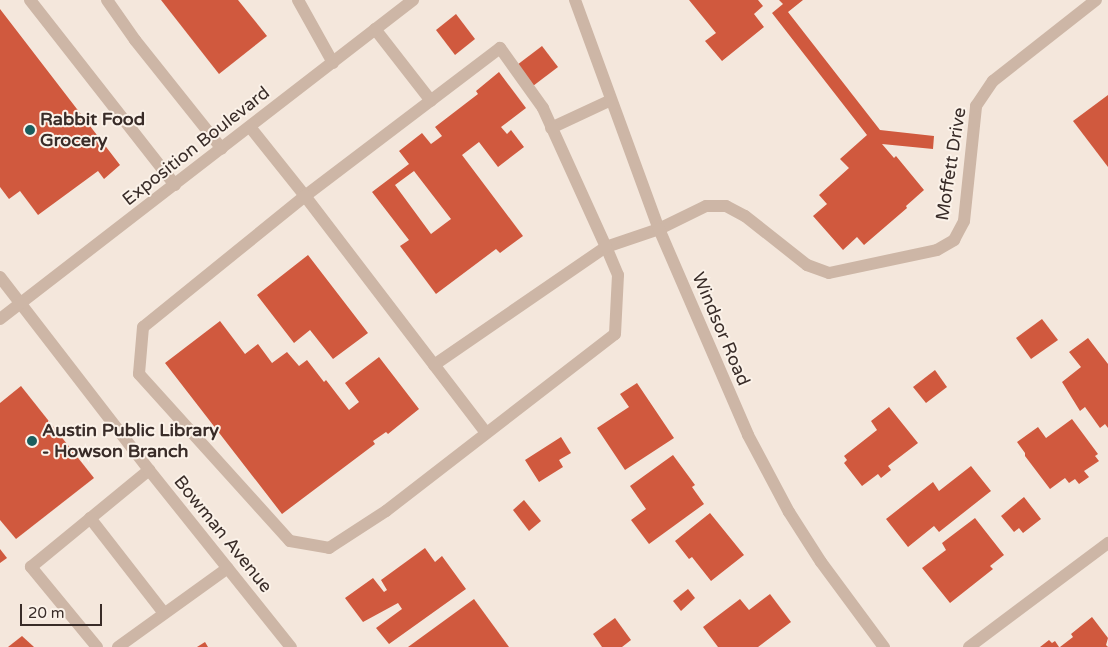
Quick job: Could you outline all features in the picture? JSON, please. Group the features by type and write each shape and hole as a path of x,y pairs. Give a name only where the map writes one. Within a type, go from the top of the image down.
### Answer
{"street":[{"path":"30,0 175,186"},
{"path":"107,0 135,40 222,149"},
{"path":"298,0 333,63"},
{"name":"Exposition Boulevard","path":"0,319 175,186 413,0"},
{"name":"Windsor Road","path":"574,0 659,229 748,435 789,512 821,562 884,647"},
{"name":"Moffett Drive","path":"434,365 606,247 659,229 706,206 726,206 745,216 807,265 829,273 937,250 954,240 964,221 976,106 993,81 1096,0"},
{"path":"376,29 431,101"},
{"path":"500,48 543,108 551,128 618,275 615,334 386,511 329,548 290,541 139,374 143,327 305,196 500,48"},
{"path":"551,128 612,100"},
{"path":"250,127 486,433"},
{"name":"Bowman Avenue","path":"0,277 149,470 291,647"},
{"path":"97,647 31,567 149,470"},
{"path":"90,518 164,613"},
{"path":"969,647 1108,543"},
{"path":"118,647 228,568"}],"building":[{"path":"161,0 238,0 267,36 219,74"},
{"path":"689,0 758,0 763,6 754,14 764,27 722,61 705,41 716,33"},
{"path":"779,0 803,0 788,12 880,130 934,136 933,149 882,144 894,158 896,156 924,190 906,206 907,208 864,245 857,237 843,250 813,216 827,204 819,195 849,168 840,159 867,135 772,13 783,4"},
{"path":"0,9 120,165 104,179 98,171 38,215 20,191 9,199 0,187"},
{"path":"456,14 475,39 455,55 436,30"},
{"path":"542,46 558,67 533,86 517,65"},
{"path":"499,72 526,108 501,127 507,134 511,130 524,147 498,167 479,142 462,155 523,236 500,253 496,249 436,294 400,246 409,240 372,192 409,164 399,151 422,133 431,144 442,136 435,127 478,94 476,91","holes":["414,171 451,219 431,234 395,185"]},
{"path":"1108,95 1108,167 1073,121"},
{"path":"308,255 368,333 333,359 310,330 294,343 257,295"},
{"path":"1042,319 1058,340 1031,359 1016,338"},
{"path":"220,321 245,354 258,344 272,363 287,352 299,366 307,360 324,382 326,380 349,410 359,402 345,383 379,357 419,409 388,434 386,432 373,441 375,444 282,514 165,363"},
{"path":"1088,338 1108,364 1108,428 1105,424 1100,428 1085,407 1080,411 1062,382 1081,367 1069,352"},
{"path":"935,370 947,387 926,403 913,387"},
{"path":"637,383 674,438 625,470 597,428 629,407 620,394"},
{"name":"Austin Public Library - Howson Branch","path":"21,386 94,478 16,539 0,520 0,403"},
{"path":"889,407 918,443 888,466 891,470 881,478 878,474 862,486 844,463 847,460 844,456 877,430 871,421"},
{"path":"1072,419 1098,454 1095,456 1099,461 1084,471 1089,477 1079,484 1075,479 1069,483 1065,478 1050,489 1017,442 1038,427 1046,438"},
{"path":"561,437 571,453 559,460 563,467 539,482 525,460"},
{"path":"673,455 695,485 692,487 704,504 649,544 631,520 646,509 630,486"},
{"path":"971,466 991,491 939,532 934,526 908,547 886,519 933,482 939,491"},
{"path":"1024,497 1041,519 1023,533 1019,528 1014,532 1001,516"},
{"path":"524,500 541,521 529,531 513,510"},
{"path":"710,513 744,555 711,581 692,557 689,559 675,541"},
{"path":"975,518 1004,555 990,566 993,569 950,603 922,568 946,550 942,543"},
{"path":"425,548 435,562 442,556 466,589 389,644 376,628 402,609 398,603 363,622 345,598 373,578 384,592 387,590 381,580"},
{"path":"0,549 7,558 0,563"},
{"path":"688,589 695,598 681,611 673,601"},
{"path":"770,594 791,622 758,647 718,647 703,627 740,599 749,610"},
{"path":"474,599 509,647 408,647"},
{"path":"1092,617 1108,638 1106,645 1108,647 1060,647 1073,637 1071,634"},
{"path":"615,618 631,640 622,647 602,647 593,634"},
{"path":"22,636 34,647 8,647"},
{"path":"1049,640 1052,643 1055,641 1059,647 1040,647"},
{"path":"205,642 208,647 197,647"}],"place":[{"name":"Rabbit Food Grocery","path":"30,130"},
{"name":"Austin Public Library - Howson Branch","path":"32,441"}]}
